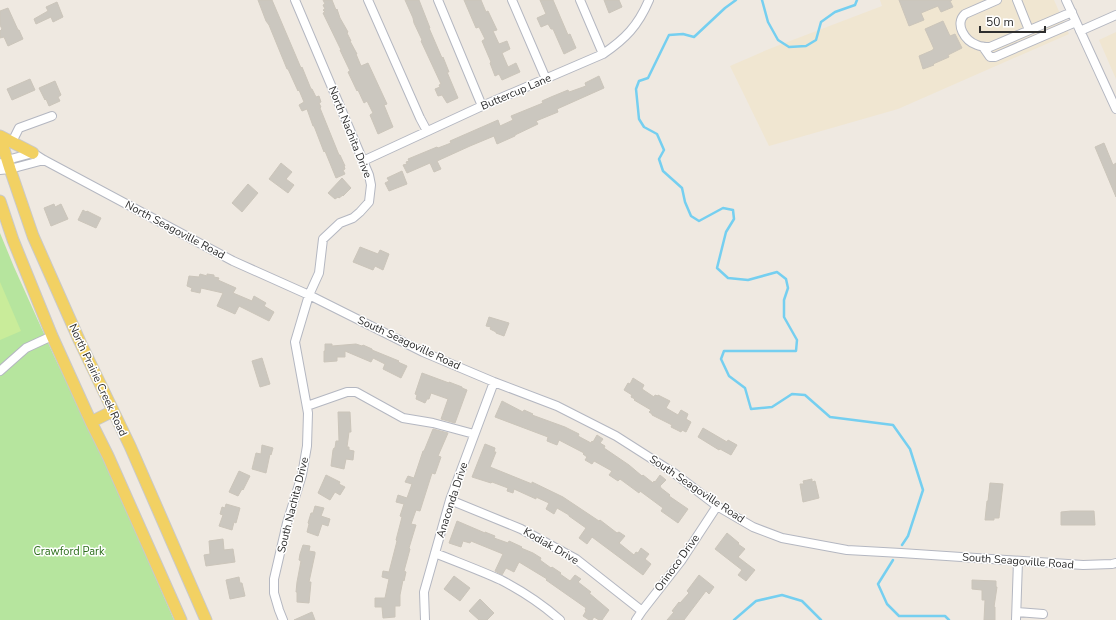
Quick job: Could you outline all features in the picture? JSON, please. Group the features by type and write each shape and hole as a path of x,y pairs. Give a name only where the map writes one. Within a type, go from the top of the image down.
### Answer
{"main road":[{"path":"0,136 33,154"},
{"name":"North Prairie Creek Road","path":"0,136 4,166 33,236 80,342 130,446 206,620"},
{"path":"0,201 13,240 52,336 108,456 181,620"},
{"path":"91,422 113,411"}],"street":[{"name":"North Nachita Drive","path":"295,0 369,175 371,185 369,202 353,218 340,223 324,239 319,273 309,295"},
{"path":"368,0 427,132"},
{"path":"438,0 482,106"},
{"path":"512,0 546,79"},
{"path":"580,0 603,54"},
{"name":"Buttercup Lane","path":"363,161 482,106 603,54 620,43 633,29 644,11 648,0"},
{"path":"997,0 965,14 961,18 961,29 966,38 974,45 990,47 1072,12"},
{"path":"1017,0 1029,30"},
{"path":"1066,0 1116,109"},
{"path":"1080,31 1116,15"},
{"path":"983,47 990,57 995,57 1076,22"},
{"path":"12,142 19,128 52,116"},
{"path":"4,166 33,154"},
{"name":"North Seagoville Road","path":"33,154 233,261 309,295"},
{"path":"4,166 44,160"},
{"name":"South Seagoville Road","path":"309,295 423,352 494,382 557,406 616,436 674,472 717,506 752,527 782,538 847,550 901,552 1083,565 1116,563"},
{"name":"South Nachita Drive","path":"283,620 274,593 274,579 287,523 302,475 307,446 308,413 296,342 309,295"},
{"path":"0,371 26,348 52,336"},
{"name":"Anaconda Drive","path":"425,620 424,592 450,500 494,382"},
{"path":"307,406 347,392 356,392 403,418 474,434"},
{"name":"Kodiak Drive","path":"450,500 522,529 576,559 642,611"},
{"name":"Orinoco Drive","path":"636,620 681,561 717,506"},
{"path":"435,553 479,570 507,583 536,601 555,619"},
{"path":"1018,561 1017,616 1043,614"}],"shaded area":[{"path":"880,0 1054,0 1069,34 898,109 769,146 730,66 769,49 882,6"},
{"path":"1116,32 1116,79 1099,40"}],"green space":[{"name":"Crawford Park","path":"0,233 54,356 111,475 174,620 0,620"},
{"path":"0,282 21,331 0,340"}],"building":[{"path":"258,0 272,0 311,89 316,97 319,96 321,102 319,103 320,108 345,166 345,169 343,170 345,174 336,178 307,109 302,111 299,105 304,102 287,69"},
{"path":"323,0 332,0 348,32 350,41 361,66 368,63 387,104 384,105 393,127 378,134 370,115 373,113 367,101 364,103 358,90 357,91 348,72 350,71 341,50 323,13 325,12 323,10 325,9 323,5 325,4"},
{"path":"405,0 419,0 429,28 449,72 447,72 458,98 447,103 442,95 438,96 435,89 440,87 439,85 441,84 421,41 422,40"},
{"path":"464,0 481,0 486,12 488,11 497,30 493,31 499,44 507,41 510,49 502,53 508,67 516,63 520,72 502,80 499,74 495,76 482,41 485,39 479,27 476,28"},
{"path":"540,0 553,0 568,35 570,34 576,48 564,54 553,29 551,29 548,24 541,27 537,18 546,14"},
{"path":"604,0 619,0 622,7 609,13"},
{"path":"899,0 952,0 950,1 953,7 941,12 938,6 921,13 924,20 909,26"},
{"path":"57,2 63,17 53,22 51,17 36,24 34,19 48,11 46,7"},
{"path":"8,8 23,39 8,46 4,37 0,38 0,31 2,29 0,25 0,11"},
{"path":"943,21 950,36 955,34 962,48 948,55 949,57 923,69 919,56 934,49 925,29"},
{"path":"599,76 604,88 557,109 558,112 536,121 538,124 515,136 497,144 494,136 470,146 437,161 441,169 434,172 430,163 407,173 403,165 407,164 406,162 409,161 408,159 451,143 450,141 498,120 500,126 513,120 511,116 543,103 542,101 568,90 569,92 586,86 585,83"},
{"path":"30,79 35,90 12,100 7,89"},
{"path":"55,81 61,95 58,97 60,101 49,106 39,88"},
{"path":"1104,143 1113,165 1116,163 1116,197 1095,147"},
{"path":"281,163 292,172 286,179 294,185 288,193 269,179"},
{"path":"402,171 407,184 389,191 385,183 389,181 387,178"},
{"path":"342,178 351,188 343,196 335,199 328,193"},
{"path":"248,184 258,193 242,212 232,203"},
{"path":"54,204 55,207 61,204 68,219 51,226 44,208"},
{"path":"83,210 101,218 96,228 78,220"},
{"path":"360,247 378,254 380,250 389,254 383,270 375,266 373,270 353,262"},
{"path":"200,274 207,276 207,274 214,275 214,277 219,278 218,280 236,288 233,293 252,301 254,296 266,303 264,306 274,312 269,321 239,306 235,314 217,306 223,293 201,288 200,293 191,291 192,288 187,286 189,276 199,277"},
{"path":"489,317 509,323 504,336 490,329 491,327 486,326"},
{"path":"325,344 332,344 332,346 356,344 363,345 407,366 401,378 383,369 385,364 373,358 371,362 345,351 345,357 337,357 337,361 324,362"},
{"path":"262,358 270,384 260,387 252,361"},
{"path":"422,373 467,390 455,423 441,419 448,399 431,393 429,399 427,399 425,403 416,399 417,395 415,394"},
{"path":"633,378 644,385 642,389 654,397 655,395 658,395 670,401 666,408 678,415 681,410 688,414 686,419 691,422 686,432 682,430 681,432 671,427 672,425 652,415 649,412 651,410 634,400 635,399 631,397 632,395 624,390"},
{"path":"502,401 523,412 524,410 533,414 532,415 565,427 579,434 578,436 591,443 597,435 603,439 600,443 605,446 604,448 653,483 660,475 666,480 660,486 661,488 670,495 669,496 688,509 678,523 661,511 663,508 640,491 639,493 620,479 618,481 609,475 612,471 594,461 592,464 585,460 587,457 583,454 584,453 559,440 557,445 547,441 548,437 495,417"},
{"path":"338,412 350,412 351,432 349,432 347,447 349,447 349,450 354,451 353,460 346,459 344,469 331,466 333,450 335,448 336,441 339,441"},
{"path":"703,428 727,442 728,440 737,445 731,455 720,449 719,450 698,437"},
{"path":"433,429 448,433 438,456 441,457 435,474 432,473 420,511 416,510 411,524 416,525 404,571 406,572 400,595 400,606 395,606 395,617 383,618 382,607 375,607 375,598 385,598 389,579 382,577 383,571 389,572 402,517 400,516 404,504 396,502 398,495 407,498 412,484 405,482 408,476 414,478 423,451"},
{"path":"485,444 495,448 494,452 496,452 490,467 532,484 532,482 563,497 599,521 600,520 617,533 619,532 625,536 619,543 634,555 636,552 638,553 641,548 649,554 645,559 651,564 643,575 592,537 587,544 579,538 586,528 557,508 554,514 546,509 549,503 514,489 513,493 507,491 508,488 472,477"},
{"path":"262,445 273,448 271,455 270,454 266,473 252,469 256,453 261,454"},
{"path":"239,471 250,476 243,490 242,489 238,496 229,492"},
{"path":"326,475 340,482 339,484 345,487 340,495 335,492 330,500 318,493"},
{"path":"812,479 812,482 815,481 819,498 803,502 800,484 804,484 803,481"},
{"path":"990,483 1003,484 999,518 994,518 994,520 985,520 987,501"},
{"path":"226,504 240,508 236,523 234,522 232,530 219,526 223,515 220,514 222,507 225,508"},
{"path":"315,506 324,508 321,516 330,519 328,526 322,524 318,536 307,532 311,513 313,513"},
{"path":"1094,511 1095,525 1061,525 1061,512"},
{"path":"457,521 495,536 494,538 508,543 509,541 522,547 521,548 541,558 540,560 561,573 560,574 570,581 575,575 581,579 578,582 591,592 589,593 609,610 602,620 594,617 592,620 589,620 583,616 586,608 546,580 547,579 519,562 514,572 506,568 502,575 495,571 503,554 471,541 470,543 463,541 461,547 449,543"},
{"path":"727,533 745,549 738,557 755,570 746,581 738,575 742,570 715,549"},
{"path":"223,539 224,550 233,549 235,562 206,566 204,555 210,554 209,541"},
{"path":"303,545 310,546 309,551 315,552 309,582 311,582 309,603 297,602 296,592 301,561 299,560"},
{"path":"699,575 714,587 709,594 706,591 684,620 667,620 674,612 672,611 679,602 680,603 689,593 687,591"},
{"path":"454,576 470,588 460,601 444,589"},
{"path":"239,577 245,596 230,599 226,580"},
{"path":"972,580 996,581 997,587 994,607 995,620 984,620 985,600 982,600 982,590 972,589"},
{"path":"480,599 494,613 487,620 479,620 469,611"},
{"path":"312,612 315,620 294,620"}],"waterway":[{"path":"736,0 725,8 694,37 683,34 669,35 648,78 639,81 636,89 639,119 644,127 657,134 664,150 659,159 663,171 682,188 685,202 691,216 699,221 723,208 733,210 734,219 726,232 717,268 728,278 748,280 777,272 786,279 788,288 784,300 784,317 797,340 796,351 724,351 721,359 729,376 745,388 751,409 772,407 792,394 805,395 830,417 893,425 910,449 923,490 908,536 902,545"},
{"path":"762,0 768,22 778,40 789,47 806,46 816,40 821,22 835,12 855,5 857,0"},
{"path":"893,560 878,584 887,604 899,616 945,616 949,620"},
{"path":"734,620 756,601 782,595 802,601 821,620"}]}
